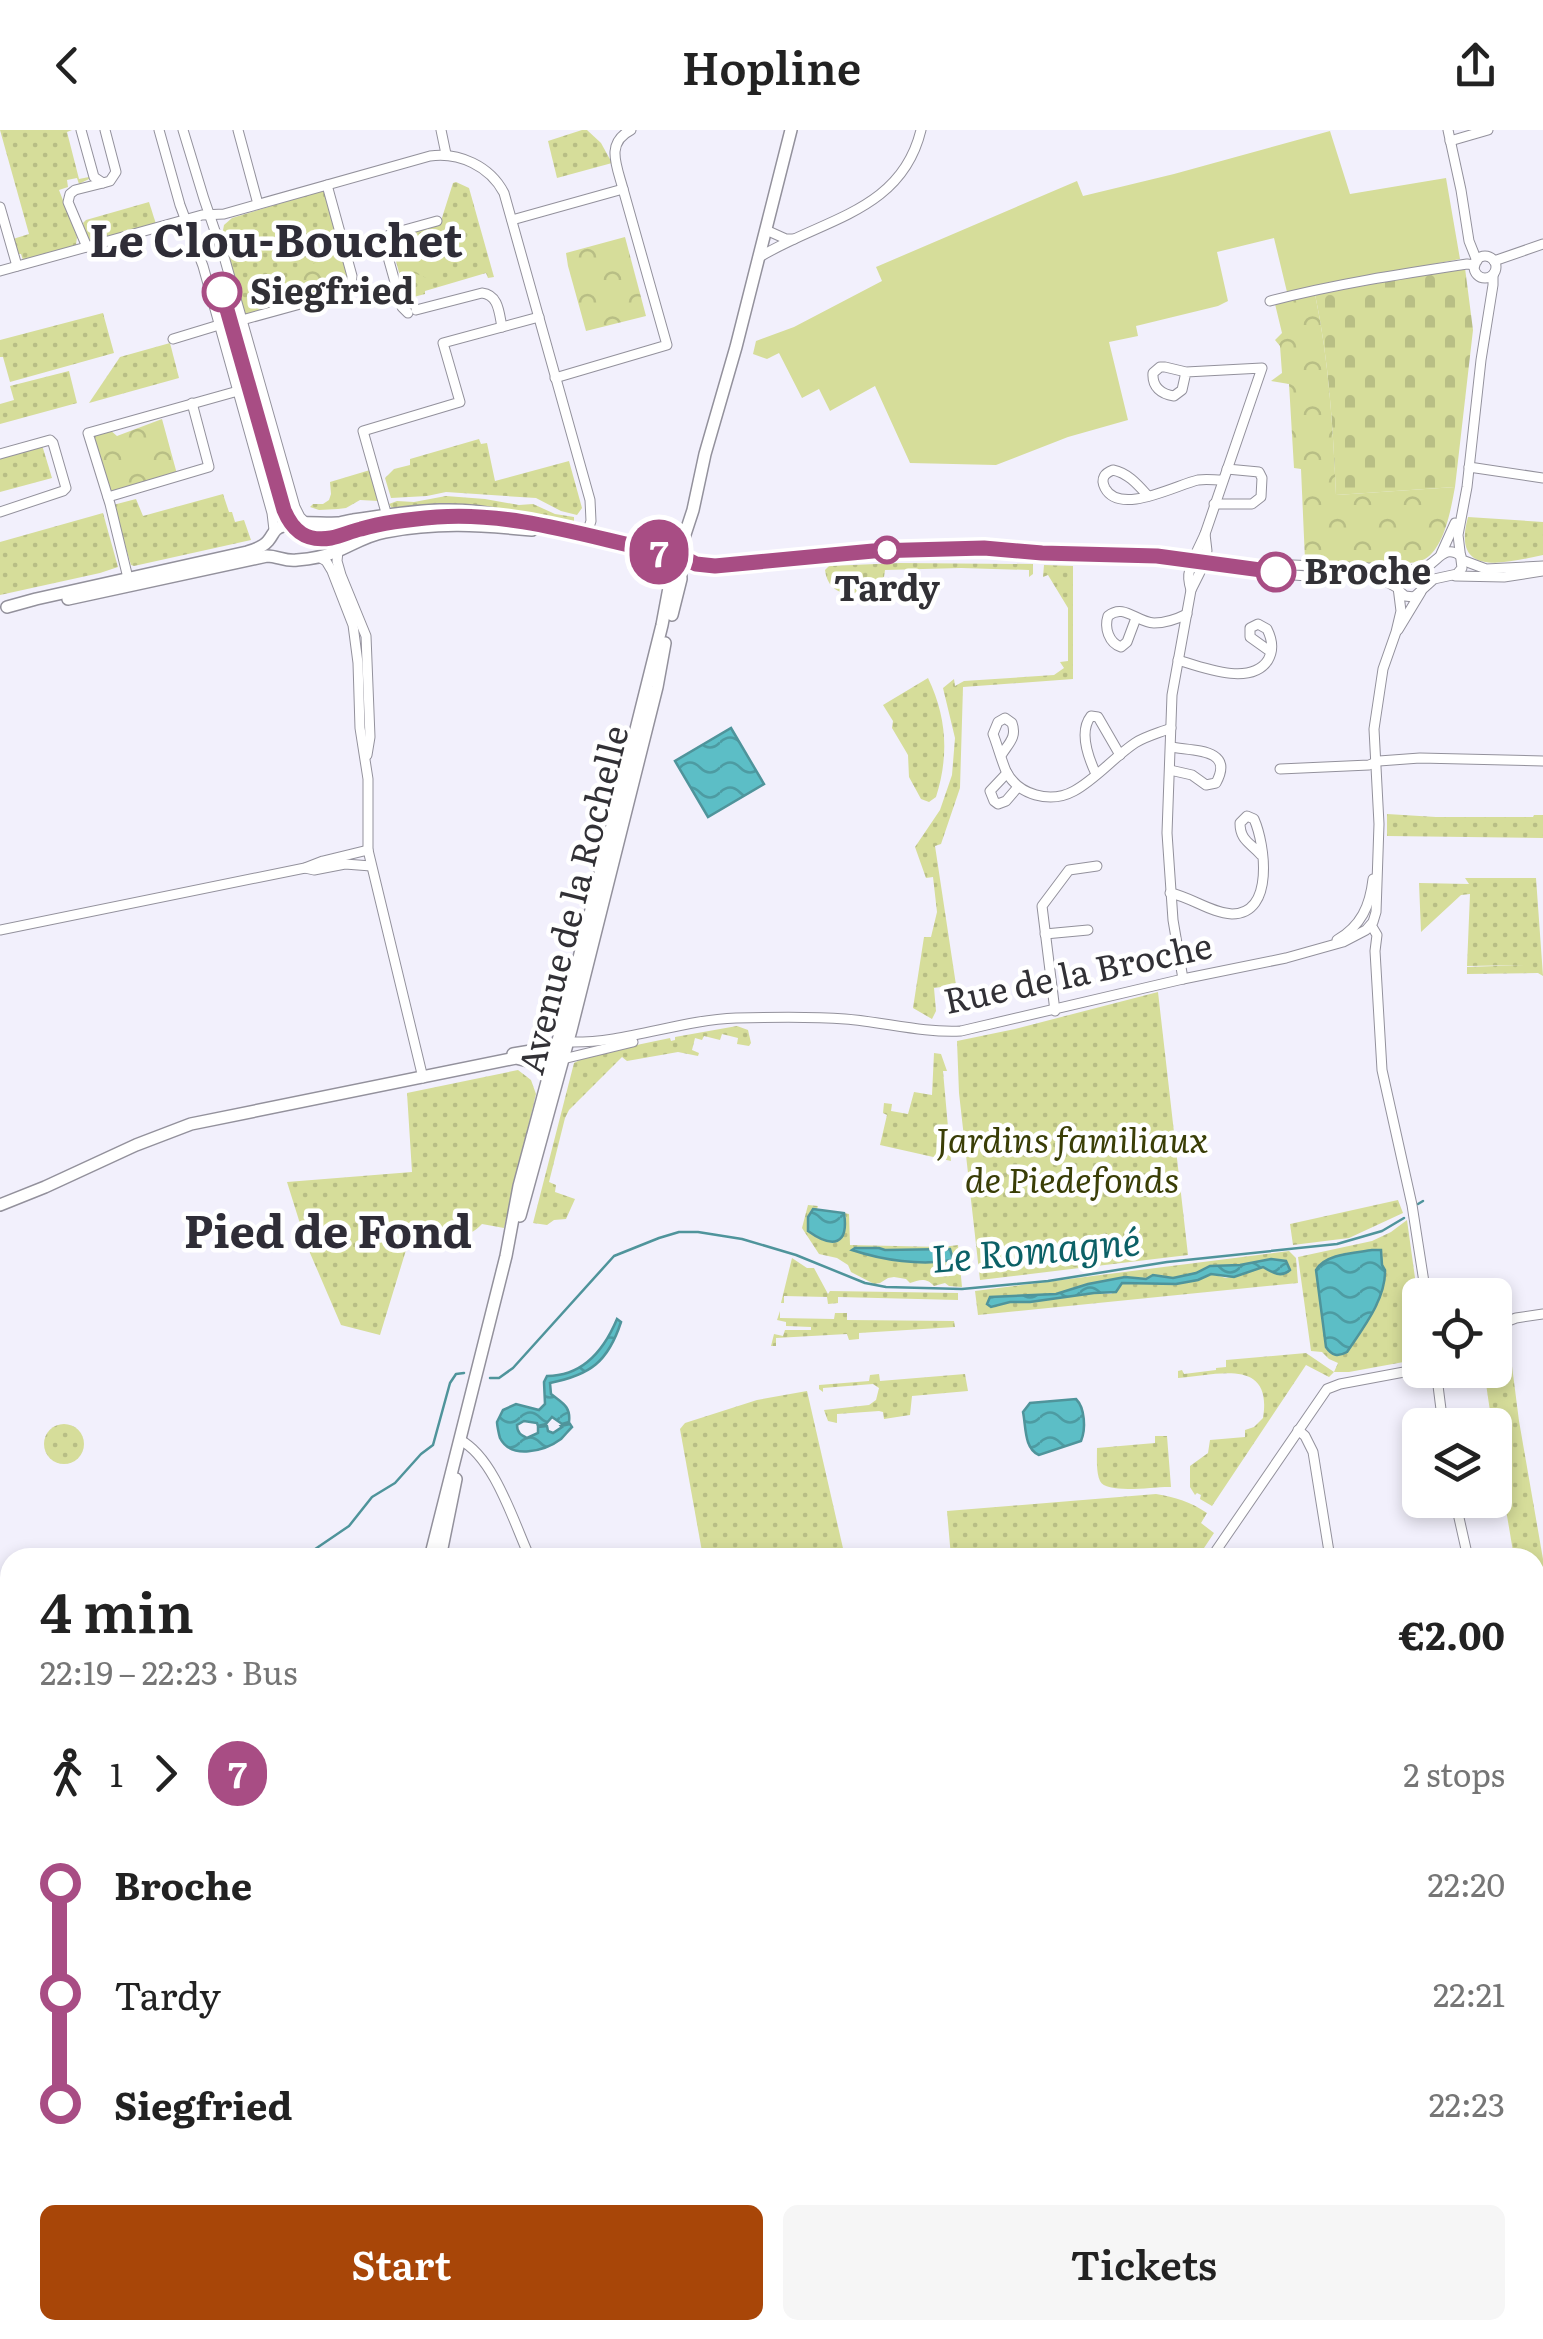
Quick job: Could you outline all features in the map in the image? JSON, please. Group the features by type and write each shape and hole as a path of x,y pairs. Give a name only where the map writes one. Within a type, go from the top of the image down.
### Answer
{"main road":[{"name":"Avenue de la Rochelle","path":"432,1548 506,1256 519,1186 562,1043 659,676 681,579 680,556 791,130"},
{"path":"4,608 247,552 284,525 467,509 680,556"},
{"path":"338,523 347,533 342,548"},
{"path":"4,608 49,603 274,556 285,561 320,556 380,533 423,525 468,524 586,536"},
{"path":"272,535 274,556"},
{"path":"443,1074 477,1062 562,1043"},
{"path":"0,1205 191,1124 516,1058 540,1064 556,1061"},
{"name":"Avenue de la Rochelle","path":"506,1256 528,1190 556,1061"},
{"path":"478,1067 525,1064 536,1072 544,1093"},
{"path":"442,1548 459,1466 460,1440"}],"street":[{"path":"81,130 94,177 103,183"},
{"path":"87,247 68,202 75,190 110,181 116,172 105,130"},
{"path":"159,130 272,513 272,535"},
{"path":"183,130 295,506 306,522"},
{"path":"238,130 258,204"},
{"path":"442,130 446,154"},
{"path":"555,378 666,345 616,162 615,144 632,130"},
{"path":"758,258 882,194 906,167 921,130"},
{"path":"1396,632 1421,591 1434,579 1460,572 1458,535 1491,301 1486,266 1469,242 1449,135 1488,130"},
{"path":"0,271 446,154 467,160 486,171 500,186 512,220 590,500 591,521 586,536"},
{"path":"242,320 344,292 351,286 352,276 327,185"},
{"path":"512,220 623,189"},
{"path":"0,206 17,266"},
{"path":"437,221 390,234 384,244 402,307 412,312 487,294 496,301 502,327"},
{"path":"766,230 796,239"},
{"path":"1270,301 1373,279 1467,264 1486,266 1543,244"},
{"path":"387,516 363,430 460,402 443,343 539,317"},
{"path":"173,339 219,326"},
{"path":"1182,979 1170,894 1167,833 1172,695 1191,590 1187,575 1206,551 1205,534 1214,504 1262,368 1186,372"},
{"path":"128,578 88,433 238,392"},
{"path":"108,498 209,467 192,403"},
{"path":"0,454 50,440 66,488 0,509"},
{"path":"1469,467 1543,478"},
{"path":"1214,504 1252,504 1261,497 1262,478 1258,472 1227,469"},
{"path":"1148,496 1120,472 1105,474 1104,484 1113,496 1125,500 1148,496 1199,480 1222,480"},
{"path":"1270,570 1293,565 1423,570 1439,558 1461,512"},
{"path":"342,548 337,560 341,575 366,636 370,737 366,762"},
{"path":"680,556 696,564 715,566 873,551 984,548 1157,556 1282,574 1376,576 1409,597 1421,591"},
{"path":"1439,558 1450,551 1486,570 1543,568"},
{"path":"320,556 336,578 354,625 360,728 366,762 368,850 423,1078"},
{"path":"1452,575 1490,577 1543,568"},
{"path":"1361,934 1375,918 1378,903 1376,710 1383,669 1401,611 1397,578 1407,570"},
{"path":"1136,618 1158,623 1187,614"},
{"path":"1178,660 1222,673 1242,673 1259,668 1271,652"},
{"path":"1096,774 1086,743 1088,718 1098,717 1120,755"},
{"path":"1002,754 1007,773 1018,786 1036,795 1062,796 1077,790 1144,738 1171,728"},
{"path":"1170,770 1192,775 1206,785 1216,783 1221,773 1212,753 1171,746"},
{"path":"1280,769 1420,758 1539,761"},
{"path":"1007,773 990,792 994,802 1006,801 1018,786"},
{"path":"0,930 305,868 368,850"},
{"path":"1170,894 1222,912 1242,912 1254,905 1262,892 1261,855"},
{"path":"1330,944 1354,927 1368,903 1378,858"},
{"path":"305,868 371,866"},
{"path":"1054,1011 1041,911 1044,901 1070,870 1098,866"},
{"path":"1368,903 1370,916 1360,929 1375,952"},
{"path":"1371,925 1377,936 1375,952 1384,1010 1382,1070 1412,1205 1423,1278"},
{"path":"1044,934 1088,930"},
{"name":"Rue de la Broche","path":"728,1018 834,1018 961,1032 1286,958 1361,934"},
{"path":"1375,952 1390,952"},
{"path":"562,1043 600,1042 728,1018"},
{"path":"556,1061 728,1018"},
{"path":"1512,1320 1543,1314"},
{"path":"1217,1548 1324,1392 1330,1387 1402,1373"},
{"path":"1298,1430 1313,1452 1328,1548"},
{"path":"460,1440 473,1447 488,1466 525,1548"},
{"path":"1459,1518 1466,1548"}],"green space":[{"path":"0,130 72,130 67,132 79,179 89,177 79,184 77,178 67,180 68,187 59,190 77,237 76,245 23,260 17,254 13,239 29,234"},
{"path":"582,130 601,143 612,163 557,178 548,141"},
{"path":"1330,131 1350,194 1446,178 1460,259 1287,292 1274,238 1217,252 1228,301 1136,326 1138,336 1109,342 1128,420 1068,437 996,465 910,463 875,386 830,411 819,389 802,398 779,353 767,359 753,354 756,341 794,327 882,281 876,267 1077,181 1083,196"},
{"path":"456,182 469,188 494,277 488,278 486,273 406,299 393,250 395,243 411,231 440,224"},
{"path":"325,192 350,279 347,287 244,315 222,236 224,225 232,218"},
{"path":"149,202 156,224 88,240 83,223 86,220"},
{"path":"441,227 463,239 449,271 427,278 414,273 408,253 418,233"},
{"path":"625,237 646,316 586,331 566,253"},
{"path":"343,255 350,279 301,293 294,269"},
{"path":"1465,268 1473,330 1455,487 1336,495 1330,394 1315,294"},
{"path":"1315,294 1330,394 1336,495 1455,487 1438,546 1425,559 1385,564 1305,560 1301,469 1294,468 1289,384 1271,381 1282,373 1280,346 1275,340 1282,333 1275,304"},
{"path":"103,313 114,353 10,382 0,357 0,340"},
{"path":"170,343 179,378 89,403 120,357"},
{"path":"69,371 77,403 0,424 0,404 14,400 10,386"},
{"path":"162,419 177,474 108,490 94,435 110,430 117,436"},
{"path":"479,439 481,444 487,443 495,481 569,461 582,508 577,515 536,498 446,492 391,498 385,478 394,469 410,465 410,459"},
{"path":"42,445 52,478 0,492 0,456"},
{"path":"370,470 379,501 360,500 338,509 310,507 329,500 330,482"},
{"path":"223,494 235,522 244,520 251,540 131,565 113,505 136,499 143,516"},
{"path":"446,496 533,504 574,517 574,523 551,522 481,506 393,510 389,504"},
{"path":"103,513 118,567 0,595 0,542"},
{"path":"1468,517 1543,522 1543,555 1498,563 1474,558 1467,550"},
{"path":"1033,564 1033,574 1029,577 1029,570 961,568 885,570 884,577 869,587 848,593 834,588 825,570 829,566"},
{"path":"1044,565 1073,566 1073,679 963,687 960,788 941,844 935,846 956,985 934,988 936,1011 932,1019 913,1008 924,937 931,937 937,912 933,877 926,878 915,847 940,810 952,775 955,738 943,688 954,679 955,686 964,681 1054,675 1064,668 1060,662 1068,661 1068,608 1048,575 1043,577"},
{"path":"928,678 939,707 944,737 943,767 936,797 929,802 921,799 909,777 908,755 883,705"},
{"path":"1387,814 1543,815 1543,838 1387,836"},
{"path":"1465,878 1536,878 1543,976 1467,974 1467,967 1525,965 1467,966 1470,894 1461,895 1421,932 1419,883 1469,884"},
{"name":"Jardins familiaux de Piedefonds","path":"1158,992 1188,1255 980,1280 957,1041"},
{"path":"737,1026 748,1030 749,1046 737,1044 738,1038 722,1034 720,1040 695,1038 692,1050 698,1056 678,1052 627,1061 622,1057 565,1118 549,1182 556,1185 555,1192 575,1199 566,1219 547,1225 533,1223 574,1063 589,1055"},
{"path":"934,1053 941,1054 947,1071 943,1071 951,1161 880,1145 887,1115 883,1113 884,1103 892,1104 891,1111 908,1114 914,1092 932,1095"},
{"path":"518,1070 531,1080 536,1094 504,1228 482,1224 459,1235 414,1224 380,1335 341,1325 307,1246 287,1182 412,1172 407,1093"},
{"path":"1398,1200 1403,1213 1349,1238 1293,1245 1290,1224"},
{"path":"808,1205 818,1206 808,1217 818,1238 833,1243 846,1217 844,1213 849,1214 850,1245 958,1245 962,1287 945,1283 934,1286 922,1280 910,1283 894,1277 874,1284 851,1272 837,1258 819,1254 802,1228"},
{"path":"1407,1220 1415,1278 1402,1278 1402,1362 1334,1372 1338,1363 1322,1352 1311,1351 1298,1257 1372,1241"},
{"path":"1289,1251 1296,1258 1298,1283 978,1315 975,1291","holes":["1271,1259 1290,1270 1280,1274 1264,1267 1226,1278 1211,1274 1176,1284 1122,1283 1111,1294 991,1307 1005,1296 1056,1294 1125,1277 1173,1278 1210,1266"]},
{"path":"792,1258 814,1268 828,1294 958,1293 958,1300 838,1297 838,1303 828,1304 827,1297 784,1296 781,1303"},
{"path":"780,1311 780,1318 834,1319 835,1313 847,1313 847,1320 954,1321 955,1327 859,1333 859,1339 849,1340 847,1334 776,1338 776,1346 771,1346 774,1334 811,1330 786,1326 786,1322 777,1320"},
{"path":"1306,1353 1334,1372 1329,1377 1306,1365 1212,1506 1200,1499 1201,1495 1195,1495 1190,1487 1190,1466 1208,1453 1210,1440 1245,1437 1245,1430 1263,1418 1264,1399 1251,1378 1239,1374 1178,1378 1178,1371 1184,1374 1216,1370 1226,1367 1226,1360"},
{"path":"1512,1366 1541,1548 1512,1548 1507,1518 1512,1518 1512,1408 1490,1408 1487,1388 1512,1388"},
{"path":"879,1374 880,1381 965,1374 968,1391 912,1396 910,1415 884,1419 879,1411 837,1414 837,1423 828,1421 824,1410 869,1405 876,1400 879,1388 873,1384 823,1388 823,1392 819,1385 869,1381 870,1375"},
{"path":"807,1391 843,1548 701,1548 680,1429 685,1423 757,1400"},
{"path":"64,1424 78,1430 84,1444 78,1458 64,1464 50,1458 44,1444 50,1430"},
{"path":"1155,1436 1167,1436 1171,1487 1122,1489 1100,1481 1097,1448 1155,1443"},
{"path":"1156,1494 1183,1500 1207,1513 1201,1523 1214,1533 1204,1548 950,1548 947,1511"}],"water":[{"path":"731,728 764,784 708,817 675,761"},
{"path":"813,1209 844,1213 841,1238 832,1242 808,1231 808,1217"},
{"path":"950,1249 953,1260 902,1261 852,1250"},
{"path":"1381,1250 1385,1270 1382,1292 1347,1352 1333,1354 1326,1347 1316,1270 1333,1257"},
{"path":"1286,1261 1290,1270 1280,1274 1263,1267 1234,1277 1211,1274 1176,1284 1122,1283 1116,1292 991,1307 987,1304 990,1297 1056,1294 1125,1277 1173,1278 1210,1266"},
{"path":"617,1319 621,1322 616,1336 596,1364 576,1376 550,1383 551,1394 567,1408 569,1422 562,1424 552,1417 538,1426 524,1421 517,1425 527,1438 538,1433 538,1427 547,1426 553,1433 561,1426 572,1427 561,1439 538,1450 520,1451 505,1445 497,1422 503,1410 516,1404 539,1410 545,1404 547,1376 571,1371 591,1359"},
{"path":"1076,1399 1084,1419 1081,1441 1039,1455 1034,1452 1028,1442 1023,1412 1030,1403"}],"waterway":[{"name":"Le Romagné","path":"1418,1204 1423,1201"},
{"name":"Le Romagné","path":"490,1378 499,1378 513,1368 614,1256 679,1232 742,1239 796,1255 865,1283 962,1289 1337,1244 1382,1231 1404,1218"},
{"name":"Le Romagné","path":"317,1548 349,1526 372,1497 395,1483 433,1445 450,1383 456,1374 464,1373"}],"bus line":[{"name":"7","path":"222,292 284,510 294,528 309,538 330,538 414,520 476,516 538,524 680,556 700,565 915,548 984,548 1157,556 1276,572"}],"place":[{"name":"Siegfried","path":"222,292"},
{"name":"Tardy","path":"887,550"},
{"name":"Broche","path":"1276,572"}],"district":[{"name":"Le Clou-Bouchet","path":"276,241"},
{"name":"Pied de Fond","path":"328,1232"}]}
